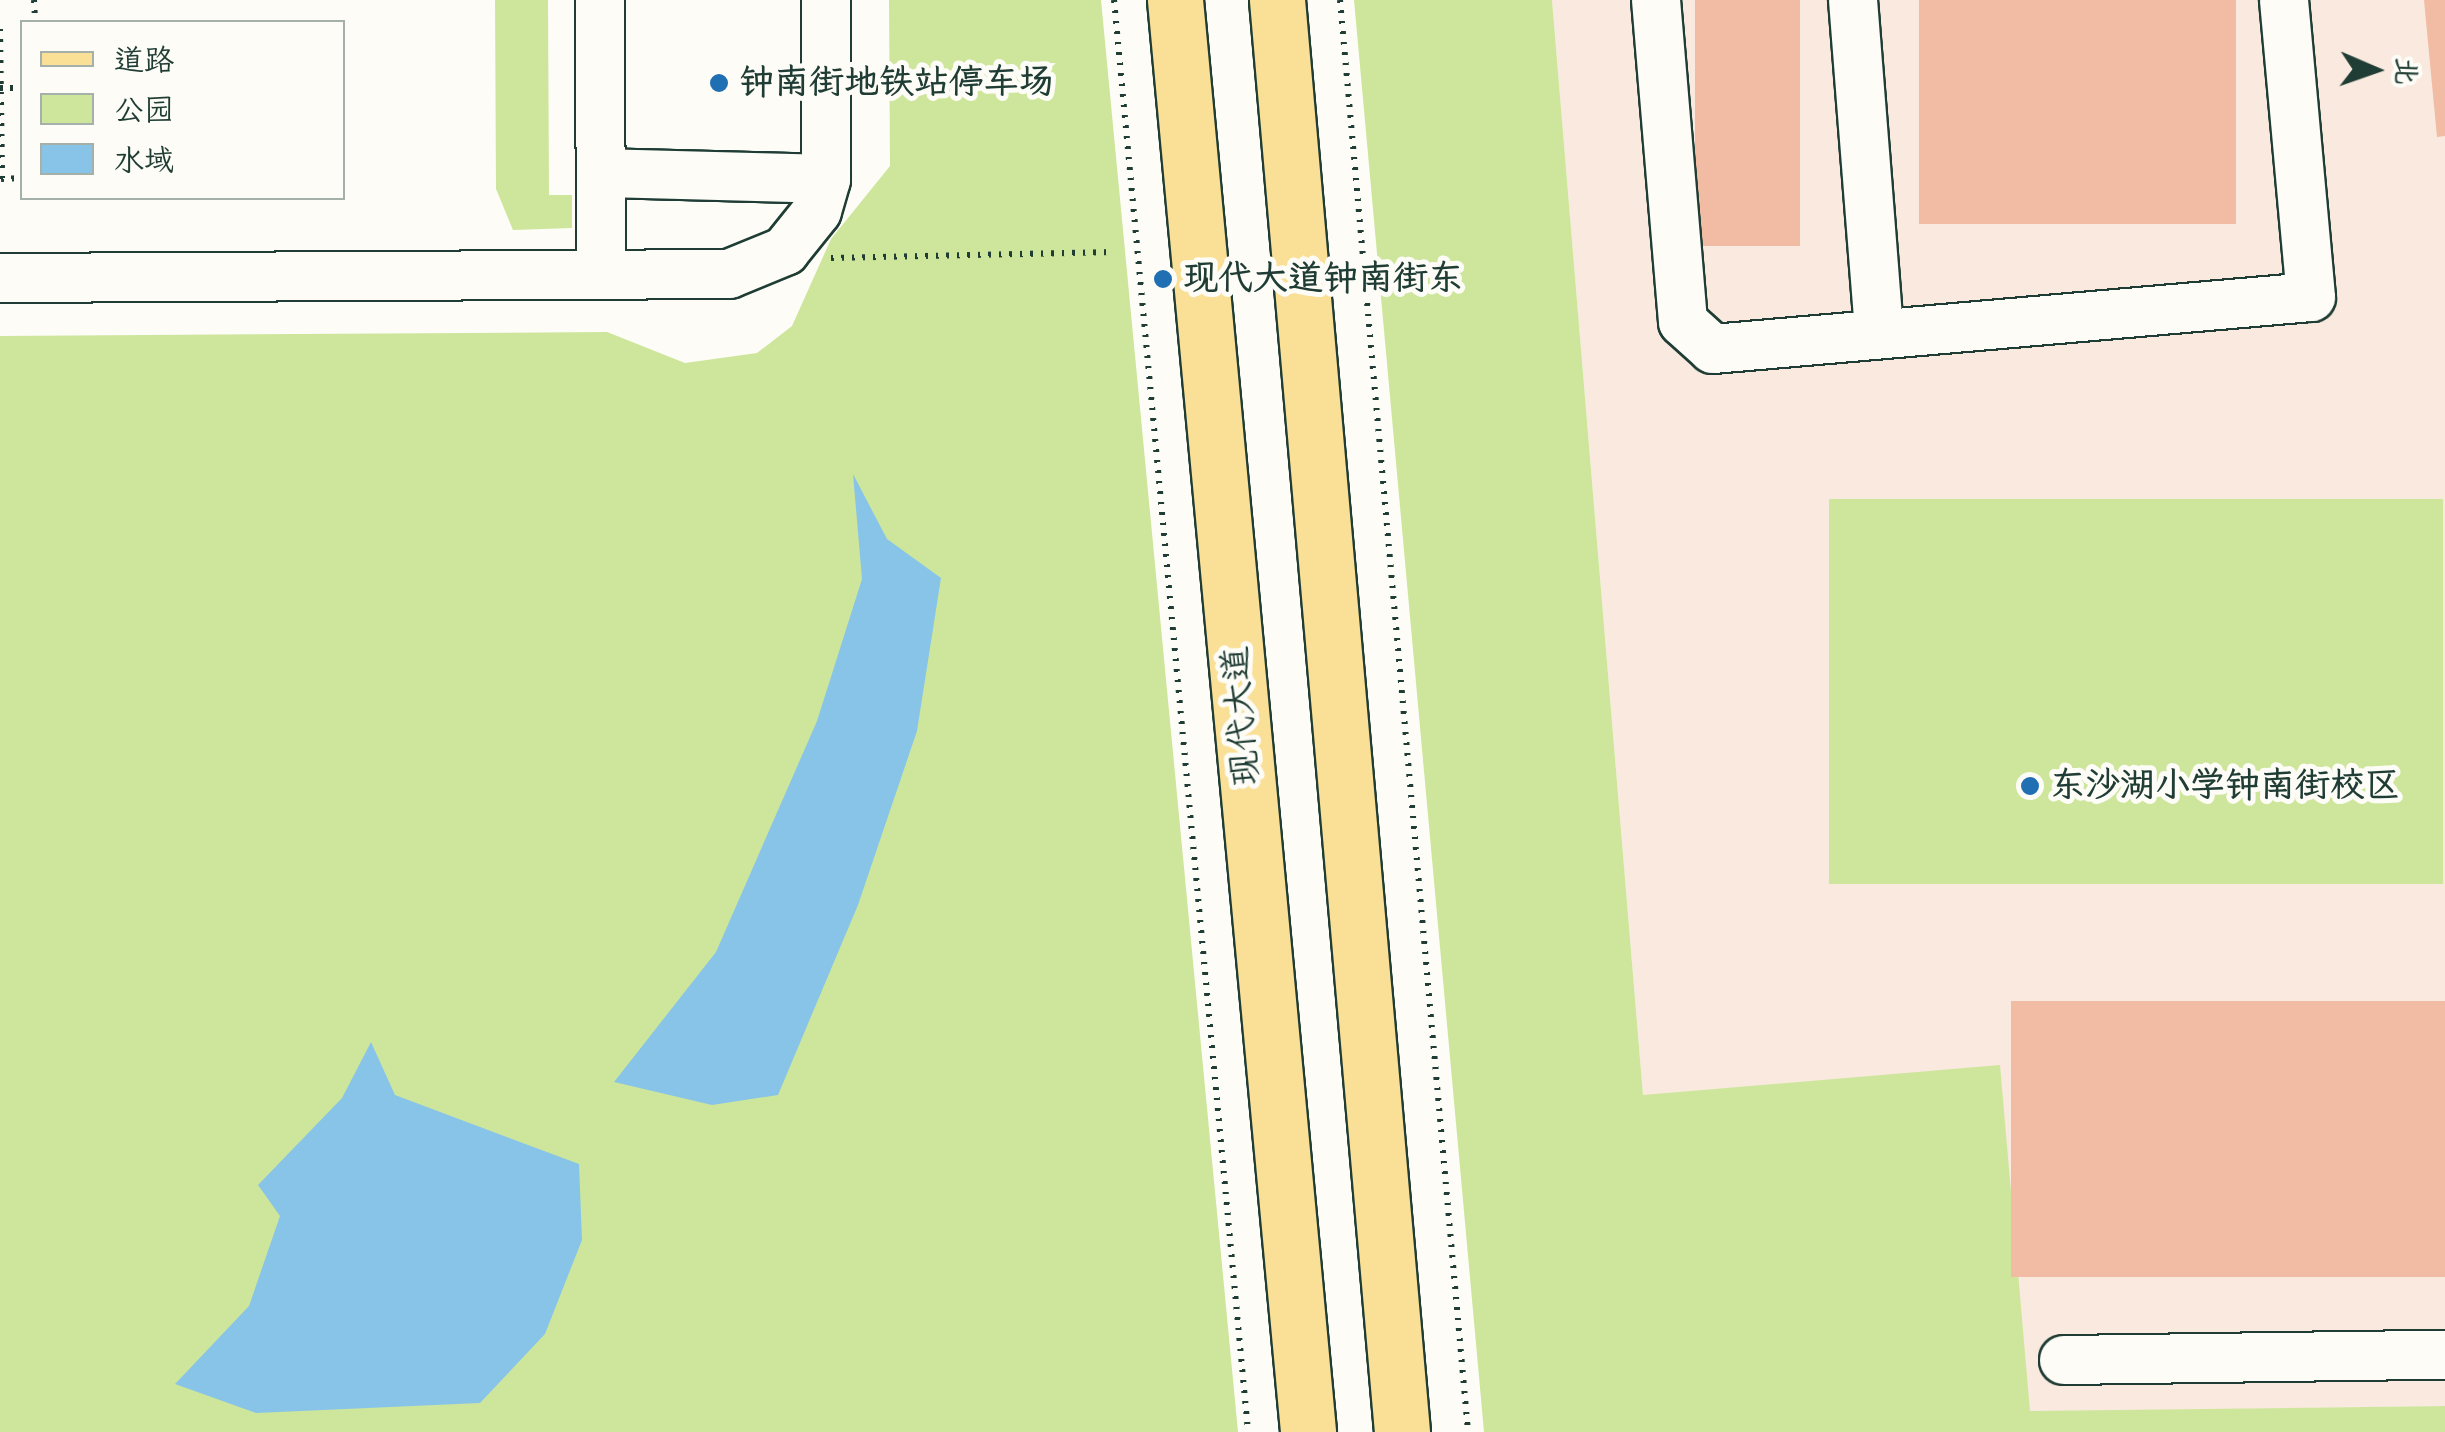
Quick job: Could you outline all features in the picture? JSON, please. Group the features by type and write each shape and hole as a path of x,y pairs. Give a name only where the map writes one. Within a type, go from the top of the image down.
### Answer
{"main road":[{"name":"现代大道","path":"1175,0 1308,1432"},
{"path":"1277,0 1402,1432"}],"lane":[{"path":"600,0 602,275"},
{"path":"0,278 728,274 801,235 826,179 826,0"},
{"path":"1656,0 1689,337 1712,349 2311,297 2284,0"},
{"path":"1853,0 1879,334"},
{"path":"602,173 826,179"},
{"path":"2064,1360 2445,1355"}],"path":[{"path":"1114,0 1248,1432"},
{"path":"1340,0 1468,1432"},
{"path":"0,29 1,179"},
{"path":"801,235 834,260 917,250 1114,252"}],"shaded area":[{"name":"东沙湖小学钟南街校区","path":"1552,0 2445,0 2445,1406 2030,1412 1643,1095"}],"green space":[{"path":"495,0 548,0 549,195 572,195 572,228 513,230 496,189"},
{"path":"889,0 1101,0 1238,1432 0,1432 0,336 607,332 685,363 757,353 792,326 831,239 890,166"},
{"path":"1354,0 1552,0 1643,1095 2000,1065 2030,1411 2445,1406 2445,1432 1484,1432"},
{"path":"1829,499 2443,499 2443,884 1829,884"}],"water":[{"path":"853,474 887,539 941,578 917,731 858,905 778,1095 712,1105 614,1082 716,952 817,721 862,579"},
{"path":"371,1042 395,1095 579,1164 582,1240 545,1334 480,1403 256,1413 175,1384 249,1306 280,1216 258,1185 342,1098"}],"building":[{"path":"1695,0 1800,0 1800,246 1695,246"},
{"path":"1919,0 2236,0 2236,224 1919,224"},
{"path":"2424,0 2445,0 2445,136 2437,137"},
{"path":"2011,1001 2445,1001 2445,1277 2011,1277"}],"place":[{"name":"钟南街地铁站停车场","path":"719,83"},
{"name":"现代大道钟南街东","path":"1163,279"},
{"name":"东沙湖小学钟南街校区","path":"2030,786"}]}
